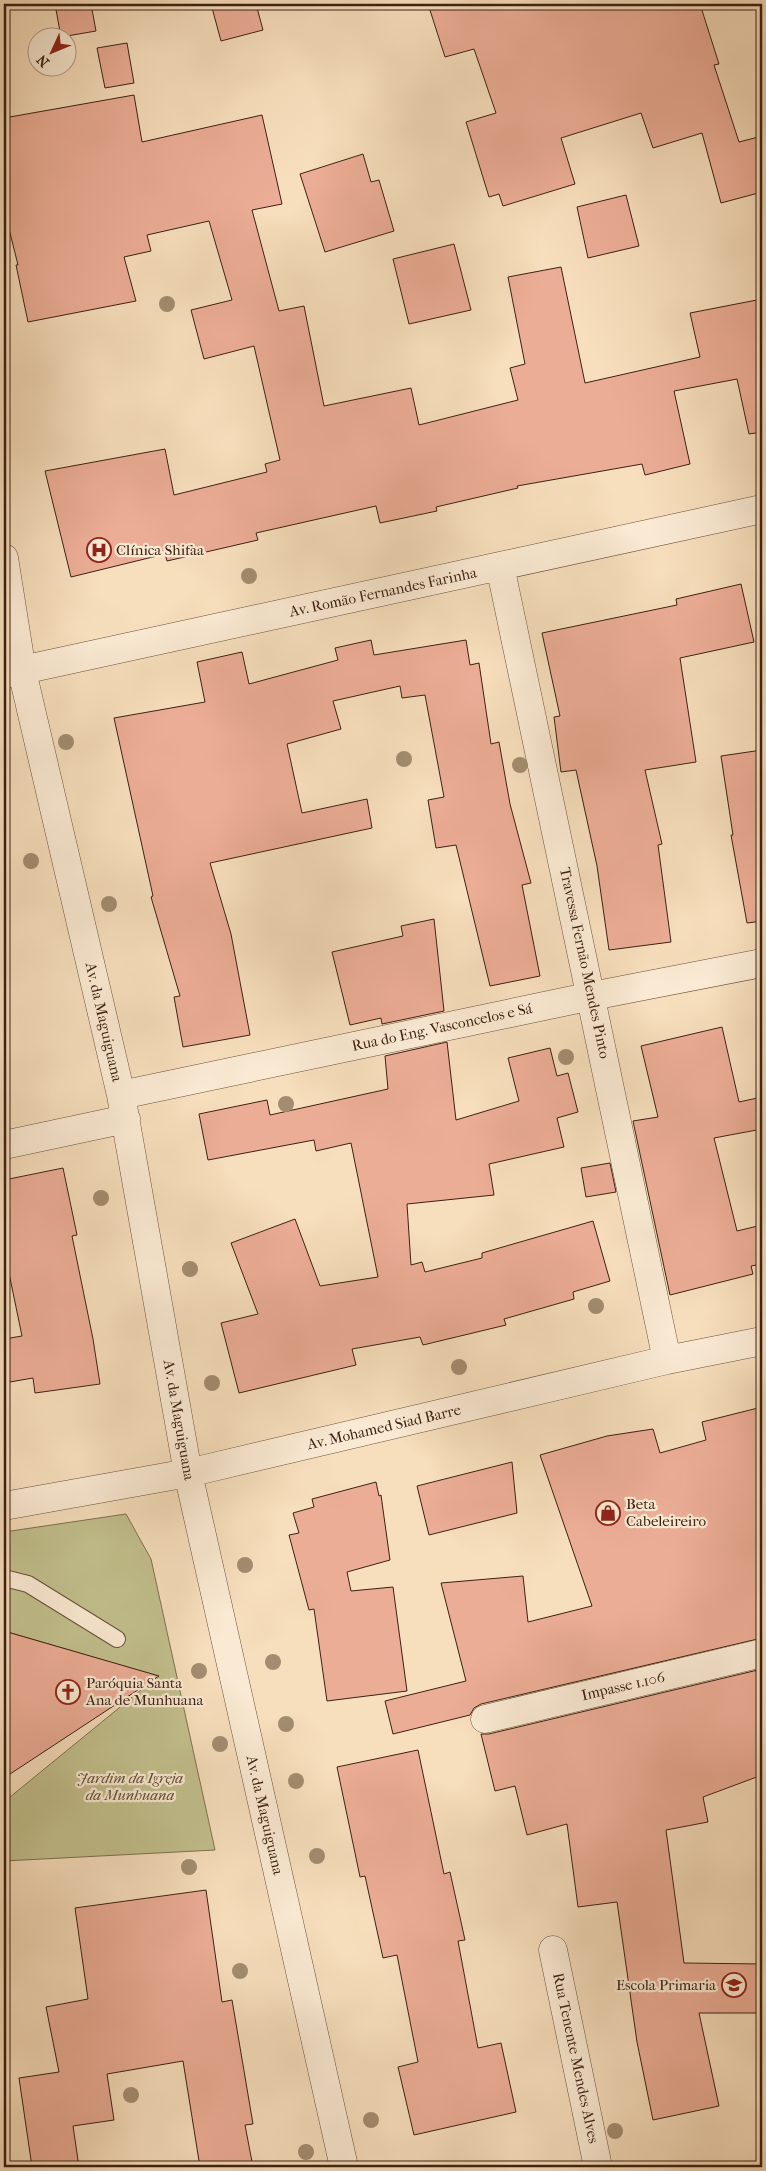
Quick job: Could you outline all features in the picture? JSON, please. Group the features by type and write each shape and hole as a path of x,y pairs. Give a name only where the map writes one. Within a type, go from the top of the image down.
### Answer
{"street":[{"name":"Av. Romão Fernandes Farinha","path":"13,673 762,509"},
{"name":"Av. da Maguiguana","path":"4,558 9,584 13,673 124,1107 188,1473 344,2167"},
{"name":"Travessa Fernão Mendes Pinto","path":"500,566 592,996 667,1360"},
{"name":"Rua do Eng. Vasconcelos e Sá","path":"4,1145 124,1107 592,996 762,963"},
{"name":"Av. Mohamed Siad Barre","path":"4,1506 188,1473 667,1360 762,1341"},
{"name":"Impasse 1.106","path":"485,1719 762,1653"},
{"name":"Rua Tenente Mendes Alves","path":"553,1950 598,2167"}],"lane":[{"path":"4,1578 28,1584 117,1638"}],"green space":[{"name":"Jardim da Igreja da Munhuana","path":"126,1514 151,1559 215,1850 4,1861 4,1802 158,1676 4,1631 4,1532"}],"building":[{"path":"55,4 91,4 96,31 78,34 78,28 59,28"},
{"path":"211,4 256,4 263,30 221,41"},
{"path":"428,4 700,4 719,64 714,65 739,142 762,136 762,192 721,203 702,133 653,148 641,113 561,138 575,184 503,206 499,194 489,197 466,122 496,113 474,49 445,57"},
{"path":"127,43 134,83 105,88 97,48"},
{"path":"134,95 142,142 262,115 282,204 252,210 279,311 304,306 324,406 411,388 419,425 518,400 510,368 525,364 508,277 561,267 585,383 700,357 690,313 762,299 762,432 749,434 737,379 674,391 690,464 645,475 642,464 517,486 518,488 436,507 437,511 380,523 376,506 256,533 258,540 167,561 165,554 71,577 45,471 165,449 174,495 267,472 265,464 280,460 254,346 204,359 191,310 232,300 209,221 147,235 151,251 124,257 136,301 28,322 16,265 18,265 4,209 4,118"},
{"path":"363,154 371,182 379,180 394,231 325,252 300,174"},
{"path":"626,195 639,246 588,258 577,207"},
{"path":"454,244 471,310 409,324 393,259"},
{"path":"741,584 754,642 680,658 696,762 645,770 662,844 658,845 671,942 609,950 597,866 576,770 561,772 554,717 560,716 542,633 677,605 676,599"},
{"path":"371,640 374,655 466,640 470,665 479,663 491,744 499,742 510,804 531,883 522,885 540,976 490,986 456,845 436,848 428,800 444,797 425,695 402,698 400,686 333,701 341,729 287,744 302,813 367,799 372,828 210,863 231,934 250,1035 183,1047 174,997 180,996 151,897 153,896 114,718 205,702 197,662 242,652 249,684 338,660 335,648"},
{"path":"762,750 762,921 747,923 731,835 733,835 721,756"},
{"path":"434,919 444,1011 382,1024 381,1018 350,1025 332,952 403,936 401,926"},
{"path":"722,1027 739,1102 762,1097 762,1129 714,1138 737,1231 762,1225 762,1264 751,1266 753,1274 670,1295 633,1121 658,1117 641,1046"},
{"path":"447,1042 456,1120 519,1101 508,1058 550,1048 557,1076 568,1073 578,1112 557,1118 564,1147 489,1164 494,1195 407,1204 411,1265 422,1262 425,1272 482,1258 482,1253 593,1221 610,1281 573,1292 574,1299 504,1319 506,1325 423,1345 420,1337 352,1349 356,1365 239,1393 221,1323 258,1314 231,1243 295,1219 320,1286 378,1277 351,1143 316,1151 314,1140 208,1160 199,1114 267,1100 270,1115 388,1089 385,1056"},
{"path":"610,1163 616,1192 586,1197 581,1168"},
{"path":"63,1168 77,1235 72,1236 100,1384 35,1393 33,1378 4,1383 4,1339 22,1336 4,1249 4,1180"},
{"path":"762,1407 762,1638 481,1704 474,1708 470,1715 393,1734 385,1701 466,1681 441,1583 523,1576 528,1622 592,1606 540,1455 607,1436 653,1429 660,1453 706,1440 702,1422"},
{"path":"512,1462 517,1513 429,1535 417,1486"},
{"path":"376,1482 379,1496 381,1495 390,1560 347,1572 351,1591 393,1587 407,1691 327,1701 314,1609 309,1610 289,1535 299,1533 293,1513 314,1507 312,1499"},
{"name":"Paróquia Santa Ana de Munhuana","path":"4,1631 159,1676 4,1778"},
{"path":"762,1669 762,1775 703,1797 708,1822 666,1830 684,1963 762,1964 762,2013 699,2013 719,2106 653,2120 637,2042 617,1902 578,1907 567,1824 527,1835 515,1786 495,1791 481,1734 489,1734"},
{"path":"418,1750 444,1874 450,1872 465,1940 458,1941 478,2048 501,2043 516,2112 414,2135 398,2067 418,2062 397,1955 383,1958 365,1876 360,1877 337,1767"},
{"path":"206,1890 222,2002 232,2000 253,2124 245,2125 253,2167 200,2167 183,2061 107,2074 114,2120 73,2126 79,2167 32,2167 19,2078 59,2072 46,2007 88,1999 75,1908"}],"place":[{"name":"Clínica Shifaa","path":"99,550"},
{"name":"Beta Cabeleireiro","path":"608,1513"},
{"name":"Paróquia Santa Ana de Munhuana","path":"68,1692"},
{"name":"Escola Primaria","path":"734,1985"}]}
